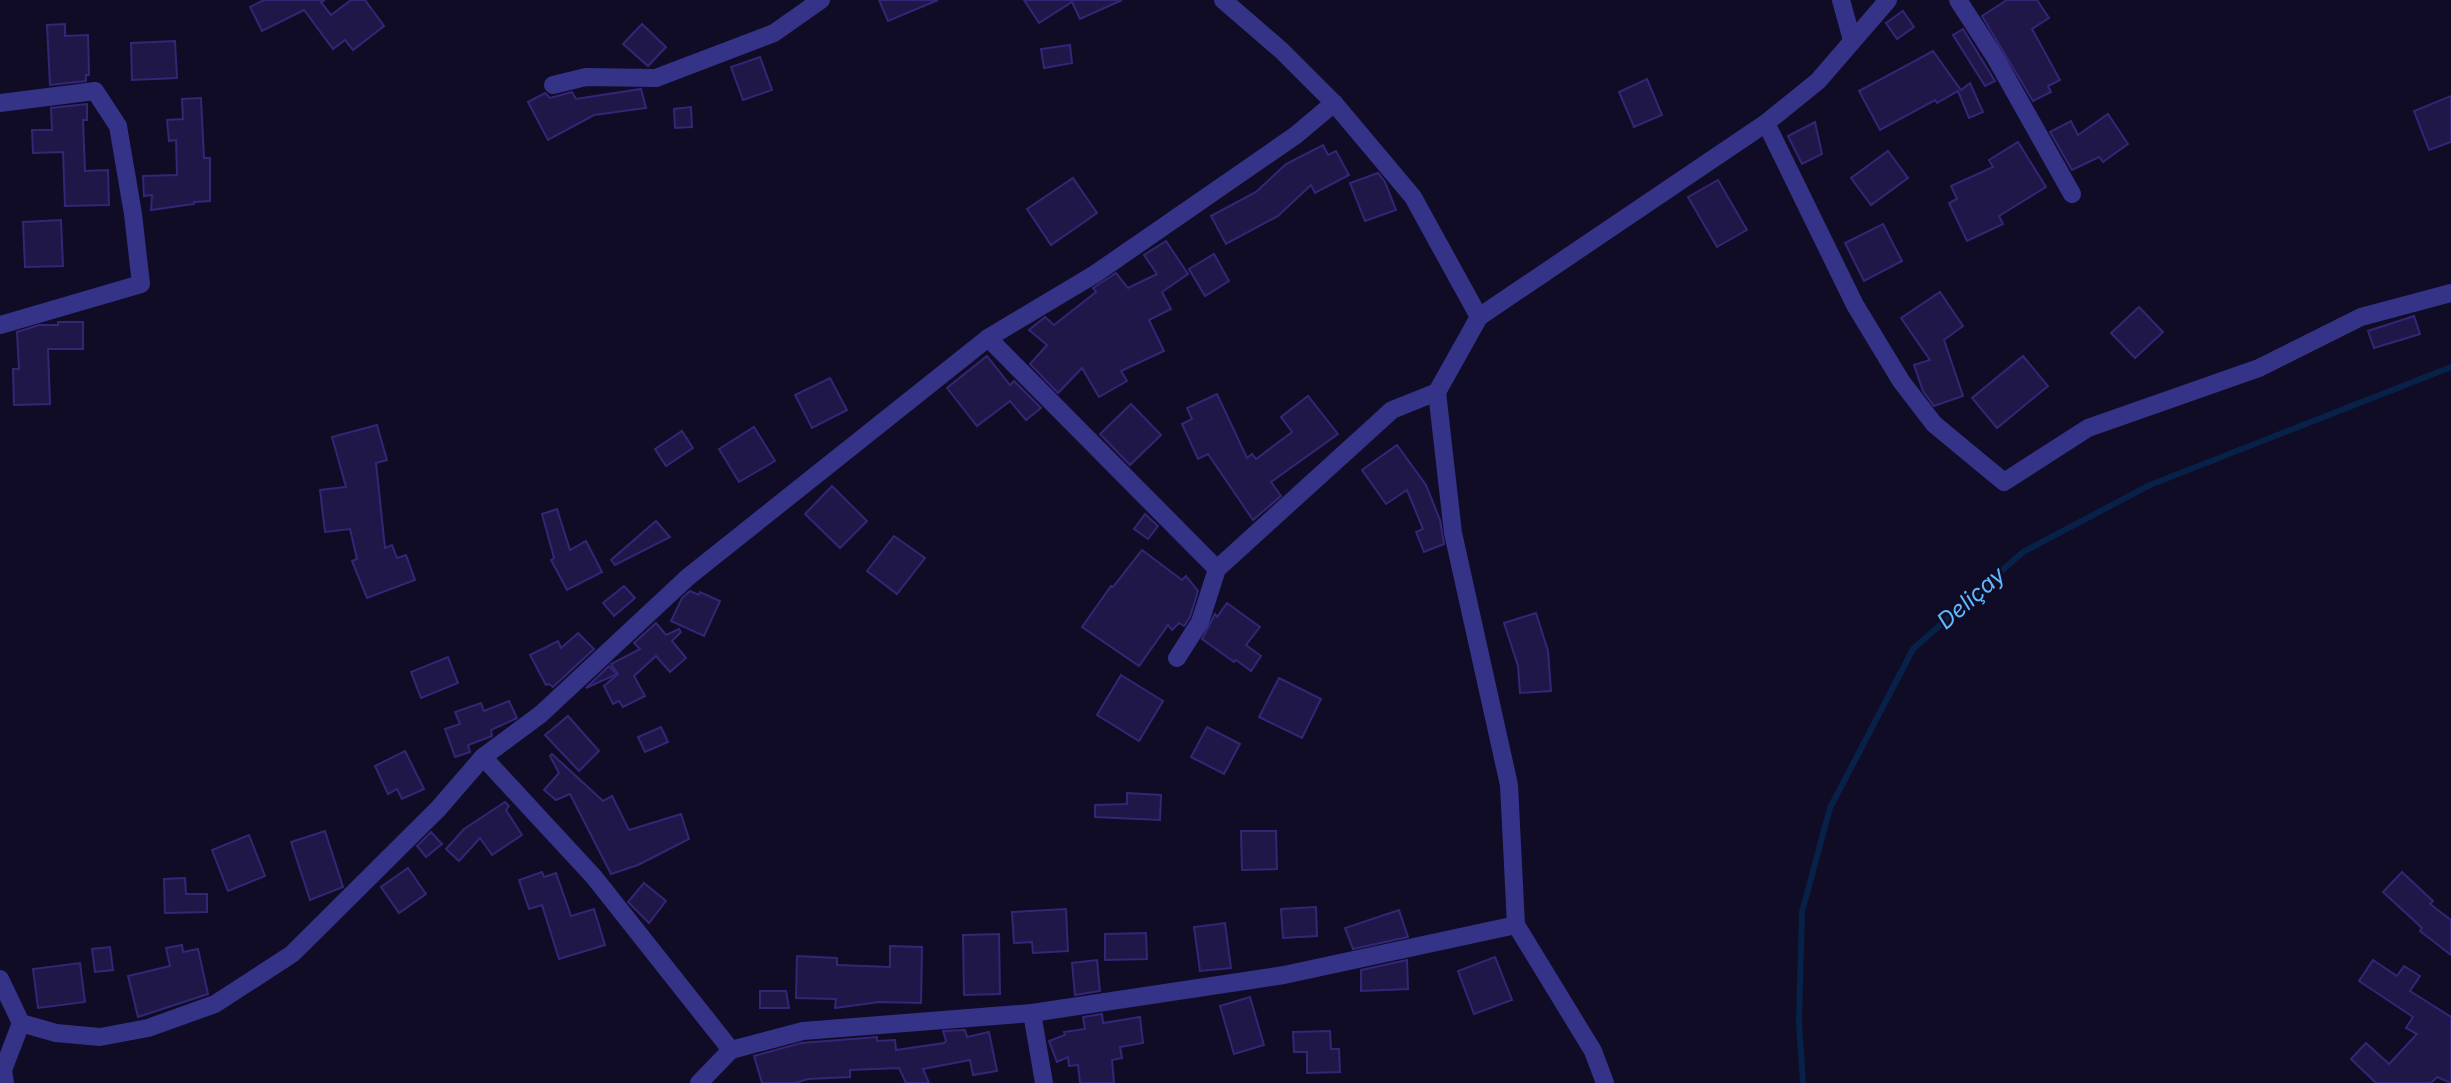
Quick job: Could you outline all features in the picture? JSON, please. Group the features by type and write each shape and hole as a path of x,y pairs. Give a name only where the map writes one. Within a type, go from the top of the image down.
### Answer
{"street":[{"path":"553,85 586,77 656,78 774,33 821,0"},
{"path":"1223,0 1282,51 1334,103 1413,197 1479,317"},
{"path":"1842,0 1852,40"},
{"path":"1605,1083 1593,1051 1516,925 1508,785 1453,533 1437,392 1479,317 1766,123 1818,81 1888,0"},
{"path":"1958,0 1995,57 2072,194"},
{"path":"0,103 95,91 118,126 133,214 141,284 0,325"},
{"path":"21,1023 55,1033 100,1037 148,1028 215,1004 292,954 438,809 483,757 541,714 688,576 988,338 1095,274 1296,135 1334,103"},
{"path":"1766,123 1855,305 1901,381 1934,424 2004,482 2088,428 2259,368 2361,317 2451,293"},
{"path":"988,338 1217,569"},
{"path":"1177,658 1200,622 1217,569 1392,410 1437,392"},
{"path":"483,757 594,877 731,1050"},
{"path":"699,1083 731,1050 803,1031 1032,1013 1284,975 1516,925"},
{"path":"0,979 21,1023 3,1070 5,1083"},
{"path":"1032,1013 1044,1083"}],"building":[{"path":"264,0 325,0 321,2 331,15 351,0 365,0 384,26 353,50 345,40 333,49 304,10 262,31 250,7"},
{"path":"879,0 938,0 888,21"},
{"path":"1024,0 1122,0 1080,19 1072,2 1039,23"},
{"path":"2007,0 2037,0 2049,18 2032,29 2060,80 2048,86 2051,92 2033,101 1982,16"},
{"path":"1903,11 1914,27 1897,39 1886,23"},
{"path":"65,24 65,36 88,35 89,75 86,75 86,81 50,85 47,25"},
{"path":"642,24 666,47 648,66 623,44"},
{"path":"1963,29 1995,81 1985,86 1953,35"},
{"path":"175,41 177,78 132,80 131,43"},
{"path":"1070,45 1072,63 1044,68 1041,49"},
{"path":"1933,51 1961,90 1970,83 1983,112 1969,118 1958,91 1937,103 1935,100 1880,130 1859,91"},
{"path":"760,57 772,90 743,100 731,67"},
{"path":"1647,79 1662,115 1634,127 1619,92"},
{"path":"641,89 646,108 594,115 548,140 528,102 545,93 550,98 572,92 576,99"},
{"path":"2451,96 2451,142 2429,150 2414,111"},
{"path":"201,98 204,158 210,158 210,201 151,210 152,195 144,196 143,176 177,175 176,140 169,141 167,120 183,119 182,99"},
{"path":"87,104 87,120 83,120 85,171 108,170 109,205 65,206 63,152 33,153 32,130 52,130 51,108"},
{"path":"691,107 692,127 675,128 674,109"},
{"path":"2108,114 2128,144 2103,162 2099,157 2072,170 2050,132 2071,121 2078,135"},
{"path":"1815,122 1822,154 1802,164 1788,136"},
{"path":"2018,142 2046,187 1999,216 2003,224 1967,241 1949,203 1957,199 1951,186 1993,167 1989,160"},
{"path":"1323,145 1328,155 1336,151 1349,175 1315,193 1311,185 1278,216 1226,244 1211,216 1256,192 1286,164"},
{"path":"1888,151 1908,178 1871,205 1851,178"},
{"path":"1378,173 1385,182 1396,210 1365,221 1350,183"},
{"path":"1073,178 1097,213 1051,245 1027,209"},
{"path":"1718,180 1747,230 1717,247 1688,197"},
{"path":"61,220 63,266 25,267 23,222"},
{"path":"1883,224 1902,261 1864,281 1845,243"},
{"path":"1166,241 1188,274 1162,292 1171,309 1149,320 1164,351 1121,371 1127,381 1099,397 1082,368 1058,393 1030,364 1047,345 1029,330 1045,317 1054,325 1096,292 1093,288 1116,273 1128,288 1157,274 1144,255"},
{"path":"1214,254 1229,281 1205,296 1189,269"},
{"path":"1940,292 1963,326 1944,340 1963,396 1934,406 1923,391 1914,365 1930,360 1901,318"},
{"path":"2139,307 2163,332 2135,358 2111,333"},
{"path":"2414,316 2420,334 2374,348 2368,331"},
{"path":"58,322 83,322 83,349 48,349 50,404 14,405 13,369 19,369 17,332 39,325 58,325"},
{"path":"987,356 1010,385 1014,381 1041,408 1026,420 1010,401 977,426 947,388"},
{"path":"2023,356 2048,386 1997,428 1972,398"},
{"path":"830,378 847,410 812,428 795,395"},
{"path":"1217,394 1247,458 1252,454 1256,459 1292,432 1281,417 1308,396 1338,434 1271,482 1281,496 1253,520 1208,454 1198,459 1182,424 1192,419 1187,408"},
{"path":"1131,404 1161,435 1130,465 1100,434"},
{"path":"377,425 387,460 376,463 385,548 392,545 397,558 406,555 415,580 367,598 352,561 357,559 350,529 325,532 320,490 346,487 332,437"},
{"path":"754,427 775,461 739,482 719,449"},
{"path":"682,431 693,448 666,466 655,449"},
{"path":"1397,445 1426,485 1440,520 1444,544 1424,552 1416,532 1423,529 1407,490 1386,504 1362,470"},
{"path":"832,486 867,521 840,548 805,514"},
{"path":"557,509 570,550 586,541 602,572 567,590 551,560 554,558 542,514"},
{"path":"1145,514 1158,526 1148,539 1134,529"},
{"path":"656,521 670,537 615,565 611,560"},
{"path":"894,536 925,558 897,594 867,571"},
{"path":"1142,550 1182,580 1186,576 1198,591 1190,617 1184,626 1179,623 1172,630 1168,625 1139,666 1082,627 1111,586 1113,587"},
{"path":"624,586 635,598 614,616 603,603"},
{"path":"690,591 699,595 700,592 720,601 704,636 671,621 682,598"},
{"path":"1227,603 1260,627 1246,645 1261,656 1251,671 1202,639 1215,614 1217,617"},
{"path":"1536,613 1548,651 1551,691 1520,693 1518,666 1504,623"},
{"path":"656,623 666,635 679,629 681,632 672,641 686,658 670,672 656,656 634,676 645,696 623,707 619,701 613,704 604,686 618,674 611,664 640,649 634,643"},
{"path":"578,633 594,649 553,687 546,685 530,655 558,641 561,648"},
{"path":"448,657 458,683 421,698 411,672"},
{"path":"609,666 617,674 586,688"},
{"path":"1121,675 1163,701 1139,741 1097,715"},
{"path":"1279,678 1321,699 1302,738 1259,717"},
{"path":"509,701 517,718 491,730 492,736 468,745 470,752 455,757 445,729 460,724 455,712 481,703 484,711"},
{"path":"568,716 599,751 579,771 545,735"},
{"path":"661,727 668,742 645,752 638,737"},
{"path":"1207,727 1240,744 1224,774 1191,757"},
{"path":"405,751 424,789 402,799 397,789 388,794 375,766"},
{"path":"552,754 603,801 612,796 629,830 681,814 689,839 638,865 611,874 570,794 556,800 544,790 559,773 550,756"},
{"path":"1127,793 1161,795 1160,820 1095,817 1095,805 1127,804"},
{"path":"505,802 509,806 506,810 522,835 492,855 480,838 459,861 446,849 464,829"},
{"path":"325,831 343,887 310,900 291,842"},
{"path":"1241,831 1276,831 1277,869 1242,870"},
{"path":"431,832 442,844 426,857 417,846"},
{"path":"249,835 265,876 228,891 212,850"},
{"path":"408,868 426,894 399,913 381,887"},
{"path":"542,872 544,877 556,873 571,916 594,909 605,945 559,959 542,905 529,909 519,880"},
{"path":"2402,872 2433,901 2430,904 2451,920 2451,955 2420,931 2422,928 2383,892"},
{"path":"185,878 186,894 207,894 207,912 165,913 164,879"},
{"path":"644,883 666,901 649,923 628,902"},
{"path":"1316,907 1317,936 1283,938 1281,909"},
{"path":"1066,909 1068,951 1033,953 1032,942 1014,943 1012,912"},
{"path":"1399,910 1408,937 1353,949 1345,928"},
{"path":"1225,923 1231,968 1200,971 1194,927"},
{"path":"1146,933 1147,959 1105,960 1105,934"},
{"path":"999,934 1000,994 964,995 963,935"},
{"path":"182,945 183,952 198,949 208,994 138,1017 128,976 170,966 166,948"},
{"path":"890,946 922,947 921,1003 879,1002 835,1008 836,999 796,998 797,956 837,958 837,965 890,967"},
{"path":"110,947 113,970 95,972 92,949"},
{"path":"1495,957 1512,1000 1474,1014 1458,971"},
{"path":"1097,960 1100,991 1075,995 1072,963"},
{"path":"1407,960 1408,989 1361,991 1361,970"},
{"path":"2373,960 2397,976 2404,966 2420,976 2410,991 2451,1017 2451,1083 2437,1077 2431,1083 2376,1083 2351,1059 2366,1043 2389,1064 2417,1034 2406,1028 2413,1017 2359,981"},
{"path":"80,963 85,1002 38,1008 33,969"},
{"path":"760,991 786,991 789,1008 760,1008"},
{"path":"1250,997 1264,1045 1234,1054 1220,1006"},
{"path":"1102,1014 1103,1023 1140,1017 1143,1043 1120,1047 1122,1058 1112,1060 1114,1083 1080,1083 1078,1065 1069,1066 1068,1057 1057,1062 1049,1041 1065,1035 1064,1032 1085,1029 1083,1017"},
{"path":"965,1030 967,1037 989,1032 997,1071 973,1075 970,1060 923,1069 929,1083 906,1083 899,1068 850,1070 850,1077 808,1079 795,1083 762,1083 754,1056 801,1043 877,1037 877,1041 895,1040 896,1050 944,1043 946,1041 943,1031"},
{"path":"1330,1031 1331,1049 1339,1049 1340,1072 1307,1073 1307,1052 1294,1052 1293,1032"}],"waterway":[{"name":"Deliçay","path":"1803,1083 1799,1022 1802,912 1830,808 1913,649 2023,552 2150,485 2451,367"}]}
